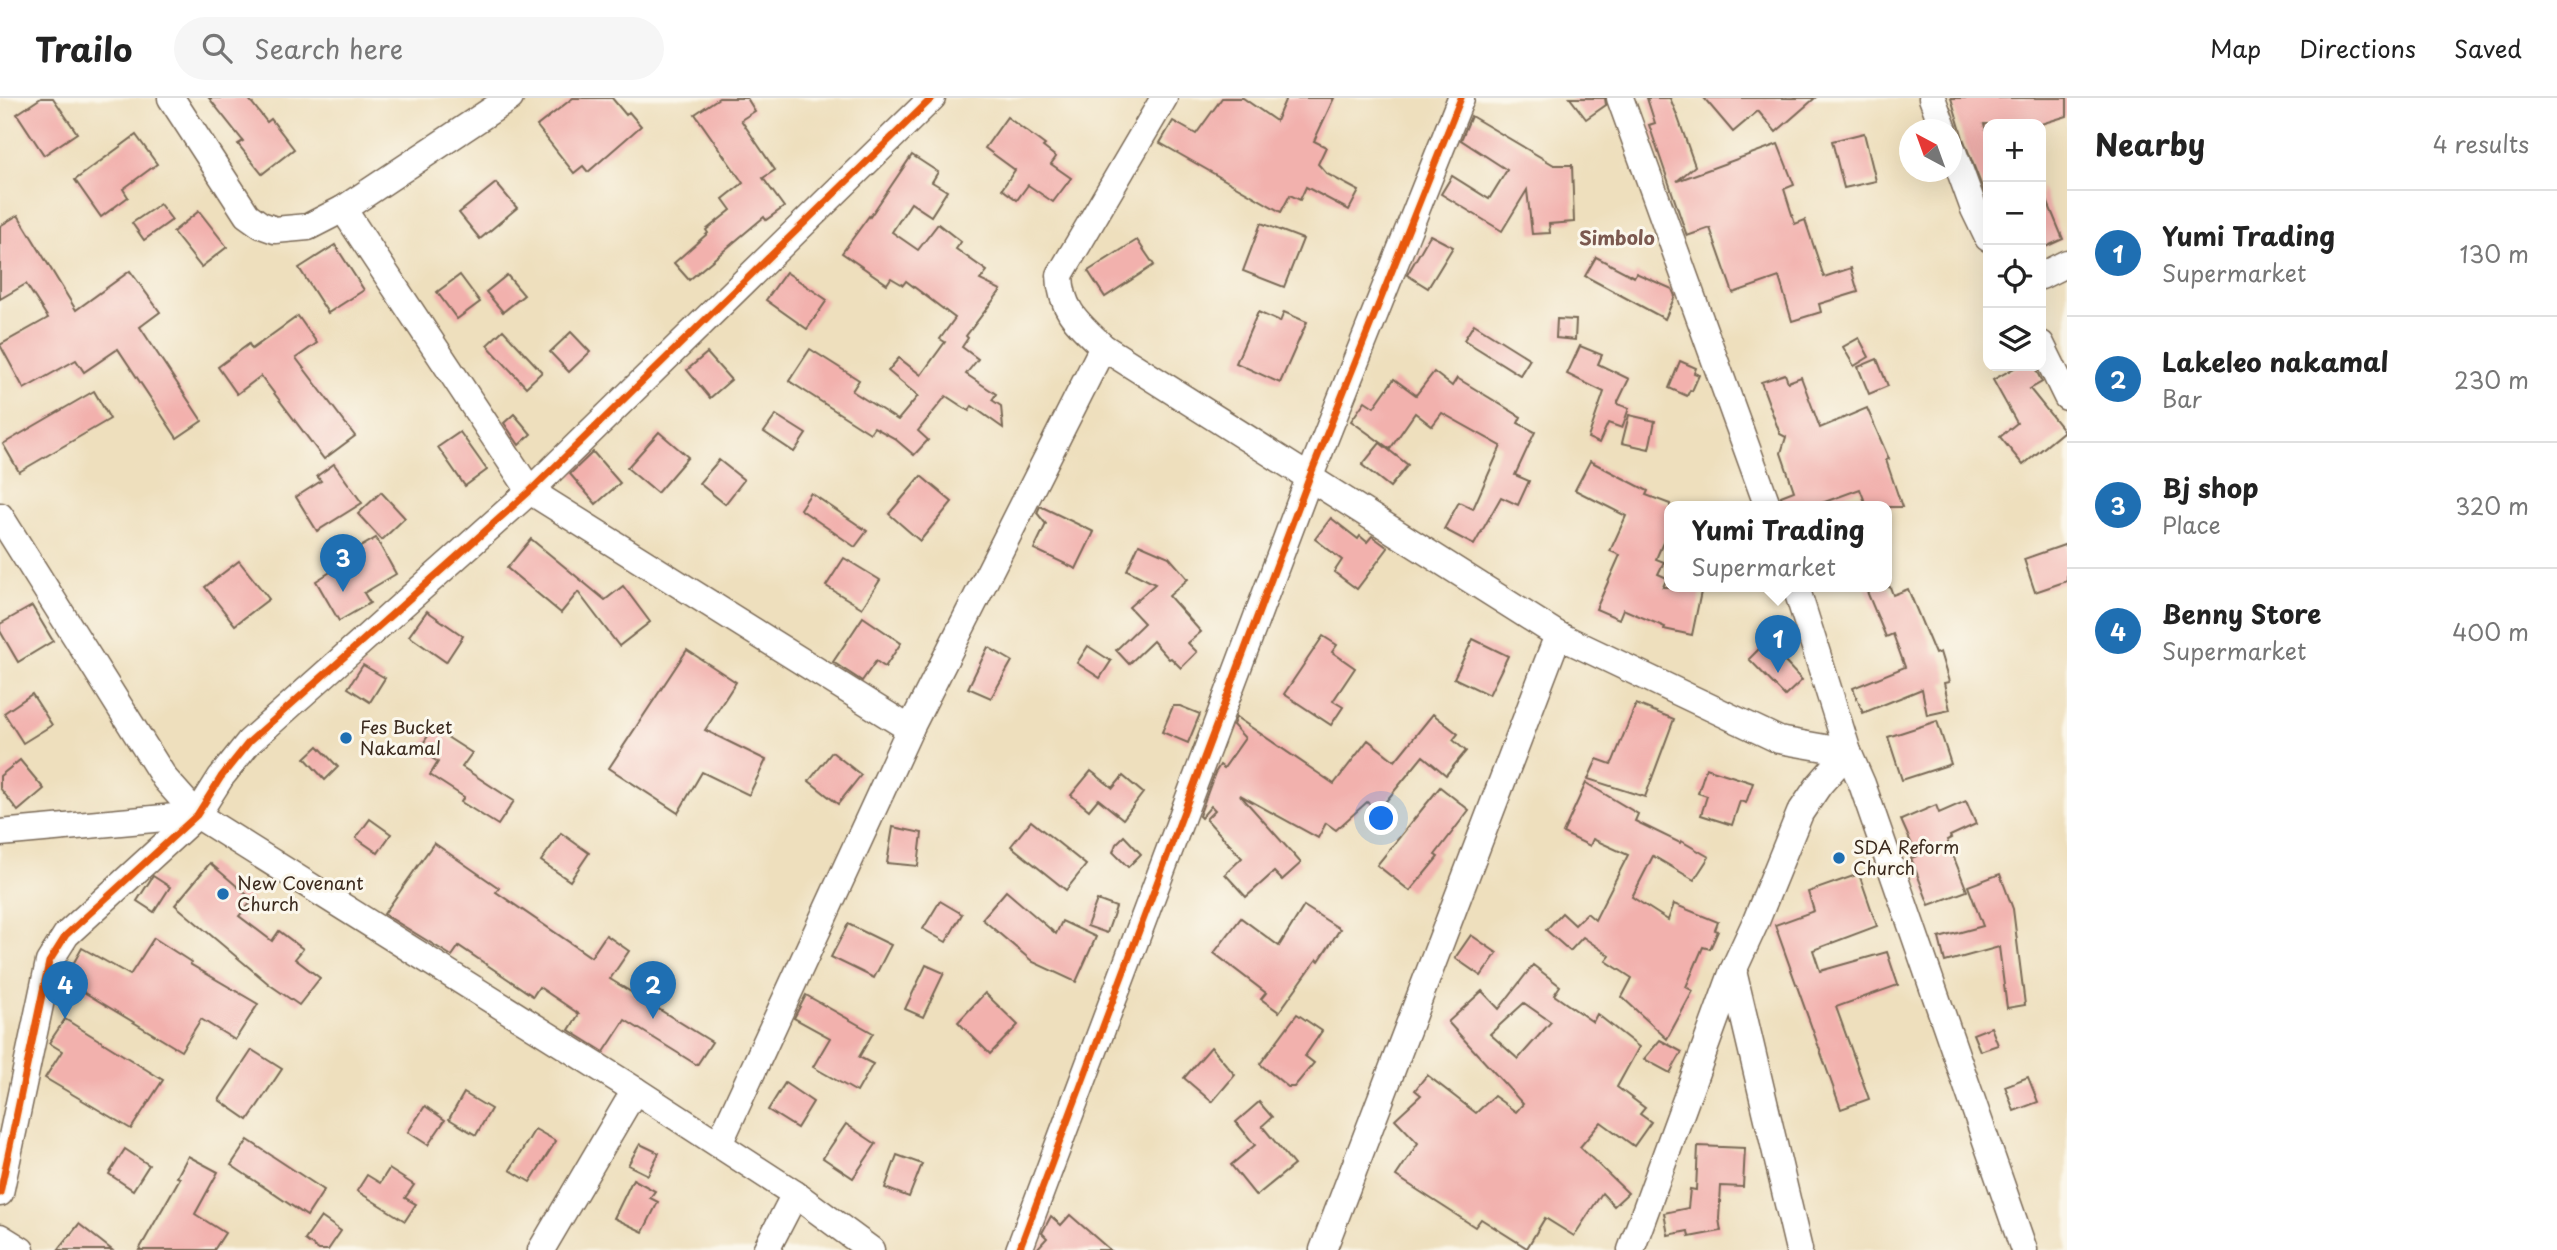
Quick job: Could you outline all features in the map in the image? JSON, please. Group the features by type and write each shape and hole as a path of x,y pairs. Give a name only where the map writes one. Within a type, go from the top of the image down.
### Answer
{"street":[{"path":"171,98 247,215 261,225 275,230 308,227 343,209 510,98"},
{"path":"0,1193 49,961 66,935 197,815 221,777 249,742 530,491 932,98"},
{"path":"1164,98 1059,275 1060,293 1075,321 1103,346 1558,635 1779,740 1847,752"},
{"path":"1019,1250 1310,476 1461,98"},
{"path":"1620,98 1766,501"},
{"path":"1932,98 1940,119"},
{"path":"1962,178 1983,228"},
{"path":"343,209 530,491 910,729"},
{"path":"2046,274 2067,263"},
{"path":"719,1144 910,729 1103,346"},
{"path":"2046,354 2067,397"},
{"path":"0,516 165,779 197,815 719,1144 795,1194 871,1250"},
{"path":"1798,592 1847,752 1862,784 2024,1250"},
{"path":"1323,1250 1558,635"},
{"path":"1631,1250 1733,971 1800,813 1847,752"},
{"path":"0,833 197,815"},
{"path":"1733,971 1799,1250"},
{"path":"541,1250 635,1090"},
{"path":"766,1250 795,1194"},
{"path":"0,1237 20,1250"}],"building":[{"path":"41,98 53,98 77,133 44,155 17,114"},
{"path":"209,98 248,98 267,122 271,119 294,149 262,174 238,144 243,141"},
{"path":"573,98 612,98 626,115 629,112 641,126 588,172 583,166 574,173 537,126"},
{"path":"719,98 747,98 755,111 741,120 775,170 763,178 784,207 766,220 764,217 689,280 674,263 708,233 706,230 731,210 723,199 743,183 695,114"},
{"path":"1222,98 1243,98 1276,121 1286,98 1334,98 1314,141 1326,147 1318,164 1327,174 1359,191 1349,210 1306,187 1300,200 1290,195 1281,212 1160,143 1173,121 1196,134"},
{"path":"1570,98 1605,98 1606,105 1586,119"},
{"path":"1647,98 1670,98 1677,115 1695,166 1677,181 1778,144 1794,185 1784,189 1795,224 1805,220 1824,277 1851,268 1858,292 1819,304 1821,312 1792,321 1779,277 1733,293 1710,228 1687,236 1649,125 1655,123"},
{"path":"1704,98 1815,98 1776,132 1758,111 1733,132"},
{"path":"1951,98 2067,98 2067,116 2046,122 2046,119 1983,119 1983,189 1962,135 1962,119 1957,119"},
{"path":"1471,116 1554,165 1572,165 1574,222 1549,224 1550,233 1532,234 1527,190 1502,231 1441,194 1452,176 1489,199 1507,170 1461,140"},
{"path":"1007,117 1045,145 1043,147 1056,157 1051,164 1071,178 1053,202 1028,185 1017,200 1002,189 1015,170 985,148"},
{"path":"1864,133 1876,181 1844,188 1832,141"},
{"path":"136,135 157,164 123,189 128,197 101,217 75,180"},
{"path":"912,155 938,172 932,182 947,191 931,216 911,203 892,232 918,250 938,224 961,242 956,249 987,271 980,280 1001,290 966,336 968,338 962,347 978,359 966,374 996,394 992,400 1001,406 1003,428 972,406 969,411 946,396 918,431 928,440 914,455 894,438 874,427 870,433 789,381 810,349 859,380 852,391 898,420 918,396 888,371 899,358 921,375 945,342 940,339 955,318 906,281 903,285 891,278 887,284 842,253"},
{"path":"496,183 517,208 480,239 459,213"},
{"path":"2046,198 2063,239 2046,247"},
{"path":"160,204 172,220 144,240 132,223"},
{"path":"199,211 227,247 201,267 173,232"},
{"path":"18,215 76,310 130,271 160,312 140,327 202,421 177,438 118,349 84,372 76,360 24,389 0,345 48,318 26,284 0,299 0,226"},
{"path":"1261,223 1303,239 1284,287 1243,271"},
{"path":"1430,235 1453,247 1428,288 1407,275"},
{"path":"1137,240 1154,265 1105,297 1088,271"},
{"path":"335,245 364,290 328,313 299,268"},
{"path":"1596,257 1634,277 1636,273 1672,289 1675,296 1665,319 1585,276"},
{"path":"786,272 827,300 807,329 766,300"},
{"path":"460,275 480,302 457,319 437,292"},
{"path":"507,275 524,295 503,312 486,292"},
{"path":"1258,312 1280,322 1284,312 1307,322 1280,383 1236,363"},
{"path":"298,316 317,343 296,358 355,436 324,459 261,376 237,394 218,367 249,344 252,349"},
{"path":"1557,319 1576,320 1575,340 1556,338"},
{"path":"1474,324 1530,359 1520,375 1464,340"},
{"path":"503,330 542,372 526,387 487,345"},
{"path":"571,332 590,352 569,372 550,352"},
{"path":"1859,338 1869,357 1854,366 1843,347"},
{"path":"1580,346 1602,355 1598,364 1629,379 1617,404 1629,408 1622,428 1608,423 1599,443 1588,438 1604,392 1567,374"},
{"path":"707,353 731,380 710,398 687,370"},
{"path":"1877,359 1888,386 1869,394 1858,367"},
{"path":"1680,361 1696,368 1694,373 1699,375 1687,396 1669,388"},
{"path":"2009,371 2036,371 2042,382 2030,389 2064,431 2023,465 2000,437 2017,423 1993,380"},
{"path":"1434,372 1452,386 1457,378 1521,417 1518,423 1535,432 1515,475 1529,481 1518,505 1501,497 1474,545 1444,529 1459,502 1473,509 1501,446 1442,413 1432,426 1415,413 1390,449 1351,421 1365,401 1374,407 1394,379 1416,395"},
{"path":"1785,374 1788,382 1801,377 1820,428 1867,408 1889,459 1886,460 1902,507 1892,507 1892,501 1865,501 1860,489 1827,501 1782,501 1781,496 1794,491 1781,453 1786,437 1780,434 1761,382"},
{"path":"94,391 110,419 19,472 3,444"},
{"path":"514,414 531,434 519,445 504,423"},
{"path":"776,415 806,434 794,452 764,432"},
{"path":"1629,415 1655,421 1649,449 1622,443"},
{"path":"460,432 487,470 465,486 438,447"},
{"path":"659,432 688,457 657,493 627,468"},
{"path":"1380,443 1408,465 1390,487 1362,465"},
{"path":"593,452 620,483 596,504 570,474"},
{"path":"719,460 744,480 725,504 699,483"},
{"path":"1590,461 1648,491 1646,495 1664,502 1664,540 1656,559 1664,562 1658,574 1664,577 1664,592 1701,592 1692,635 1664,629 1665,627 1623,609 1619,619 1596,609 1620,555 1610,551 1626,516 1575,490"},
{"path":"334,464 362,503 317,531 296,497 321,481 317,476"},
{"path":"921,476 952,502 920,541 889,514"},
{"path":"381,492 405,518 382,540 358,514"},
{"path":"811,493 867,531 855,547 800,509"},
{"path":"1040,506 1094,532 1076,569 1034,549 1046,524 1037,513"},
{"path":"1331,518 1358,539 1360,536 1367,542 1372,536 1388,548 1357,589 1334,572 1342,560 1315,539"},
{"path":"376,538 396,574 364,593 370,603 339,621 316,581 348,561 345,556"},
{"path":"531,539 605,600 623,586 650,622 619,646 578,592 561,613 507,568"},
{"path":"1139,544 1169,557 1188,579 1169,596 1201,632 1188,643 1197,652 1181,668 1153,641 1129,664 1116,650 1144,623 1129,607 1155,584 1127,570"},
{"path":"2067,544 2067,581 2035,592 2024,559"},
{"path":"844,558 880,580 862,608 826,586"},
{"path":"239,561 269,599 235,625 205,587"},
{"path":"1908,589 1935,654 1940,652 1949,682 1944,683 1950,710 1927,715 1922,689 1863,713 1853,688 1905,667 1893,634 1886,637 1867,592 1892,592 1893,595"},
{"path":"32,606 53,641 18,662 0,631 0,624"},
{"path":"427,611 463,636 446,662 409,636"},
{"path":"863,617 901,643 885,667 876,661 862,681 833,662"},
{"path":"1323,636 1337,645 1332,652 1355,668 1333,701 1343,707 1331,725 1284,694"},
{"path":"1473,639 1508,656 1489,695 1454,678"},
{"path":"1766,642 1802,680 1785,696 1749,659"},
{"path":"1088,646 1111,661 1100,678 1077,663"},
{"path":"988,647 1012,661 991,698 968,688"},
{"path":"687,650 736,682 705,730 766,760 749,795 702,772 678,813 609,768"},
{"path":"363,665 385,678 370,702 348,688"},
{"path":"32,694 52,725 23,743 4,713"},
{"path":"1636,704 1674,719 1645,797 1588,779 1597,759 1611,764 1613,761"},
{"path":"1173,706 1200,714 1188,743 1162,732"},
{"path":"1433,714 1458,734 1453,740 1466,751 1446,775 1423,756 1378,811 1367,802 1336,830 1326,823 1318,838 1240,795 1301,863 1282,880 1274,872 1246,897 1225,874 1242,858 1206,819 1215,810 1211,806 1201,818 1199,816 1215,773 1220,765 1224,768 1245,738 1233,725 1236,717 1334,784 1368,740 1395,761"},
{"path":"1937,721 1951,764 1902,780 1888,737"},
{"path":"433,728 472,753 462,767 514,801 498,825 461,802 464,797 430,775 438,762 419,750"},
{"path":"318,746 338,767 325,780 305,758"},
{"path":"832,752 861,775 838,804 809,781"},
{"path":"20,760 44,789 18,811 0,788 0,776"},
{"path":"1706,768 1753,783 1746,803 1740,801 1732,825 1701,815 1707,796 1698,793"},
{"path":"1091,771 1113,788 1123,776 1143,793 1123,819 1098,799 1089,810 1071,795"},
{"path":"1586,783 1638,814 1635,821 1680,843 1681,841 1709,857 1694,880 1653,856 1632,897 1668,920 1674,904 1718,922 1715,930 1718,931 1710,949 1703,947 1686,987 1693,991 1667,1039 1622,997 1632,978 1606,961 1610,956 1583,937 1570,951 1546,930 1562,913 1575,925 1587,913 1595,920 1628,855 1593,839 1590,846 1563,833"},
{"path":"1440,787 1469,810 1435,855 1438,857 1410,891 1377,865"},
{"path":"1966,801 1976,824 1947,840 1967,891 1929,905 1911,858 1917,856 1901,820 1936,805 1939,813"},
{"path":"370,819 391,834 378,853 356,838"},
{"path":"1031,821 1086,865 1066,890 1011,846"},
{"path":"893,827 922,833 918,866 887,863"},
{"path":"561,833 589,853 570,881 541,861"},
{"path":"1124,836 1141,854 1128,867 1113,852"},
{"path":"434,843 499,888 496,892 591,957 606,935 629,951 610,979 712,1042 697,1065 625,1020 604,1052 569,1030 579,1014 539,987 533,996 459,946 452,956 384,914"},
{"path":"210,863 253,900 239,916 272,941 279,931 303,949 295,959 320,978 299,1005 270,985 175,905"},
{"path":"1859,874 1877,926 1813,950 1820,971 1887,952 1898,985 1836,1007 1869,1099 1841,1109 1775,925 1814,911 1808,892"},
{"path":"2000,874 2013,909 2025,1005 2007,1008 1999,947 1945,962 1939,938 1983,926 1968,886"},
{"path":"153,876 170,887 154,912 137,901"},
{"path":"1006,891 1056,934 1062,921 1096,937 1076,982 1033,962 982,919"},
{"path":"1097,900 1116,907 1107,933 1087,926"},
{"path":"940,901 962,914 946,942 923,929"},
{"path":"1304,906 1340,929 1279,1012 1261,999 1266,993 1214,953 1241,918 1279,946"},
{"path":"848,924 891,945 874,978 831,957"},
{"path":"1471,935 1497,953 1481,976 1455,958"},
{"path":"154,938 191,962 190,964 258,1004 235,1040 201,1019 181,1051 64,980 82,948 130,975"},
{"path":"926,965 944,973 923,1017 905,1009"},
{"path":"1533,965 1560,986 1554,995 1593,1022 1597,1014 1639,1047 1617,1087 1645,1108 1640,1114 1651,1122 1634,1146 1601,1122 1580,1147 1628,1193 1614,1206 1602,1193 1574,1236 1545,1218 1527,1248 1481,1219 1475,1227 1396,1176 1418,1143 1395,1119 1421,1095 1415,1090 1427,1075 1476,1113 1494,1096 1516,1112 1523,1104 1448,1022 1482,991 1499,1009","holes":["1524,1003 1551,1022 1518,1059 1490,1034"]},
{"path":"985,993 1018,1025 990,1054 958,1022"},
{"path":"806,995 873,1033 859,1057 873,1064 857,1092 813,1067 830,1038 794,1018"},
{"path":"1297,1014 1322,1031 1305,1056 1314,1063 1294,1087 1288,1087 1260,1064"},
{"path":"65,1019 163,1080 131,1129 45,1078 62,1051 49,1043"},
{"path":"1991,1027 1998,1045 1980,1051 1973,1034"},
{"path":"1660,1040 1682,1052 1670,1073 1644,1059"},
{"path":"1211,1047 1235,1075 1212,1102 1184,1078"},
{"path":"252,1050 282,1069 248,1120 219,1100"},
{"path":"2028,1077 2038,1102 2014,1111 2005,1086"},
{"path":"785,1083 813,1102 797,1128 768,1110"},
{"path":"464,1093 491,1109 476,1135 449,1119"},
{"path":"1259,1102 1272,1117 1262,1126 1294,1165 1256,1196 1231,1165 1255,1145 1236,1122"},
{"path":"425,1106 445,1120 428,1145 408,1132"},
{"path":"846,1124 876,1144 853,1178 823,1158"},
{"path":"535,1129 556,1141 530,1182 510,1170"},
{"path":"248,1140 324,1190 307,1216 231,1165"},
{"path":"640,1144 659,1153 648,1175 628,1165"},
{"path":"1698,1146 1745,1148 1743,1187 1721,1186 1721,1231 1689,1237 1688,1231 1668,1235 1664,1213 1688,1208 1690,1189 1696,1190"},
{"path":"125,1149 149,1165 133,1190 109,1174"},
{"path":"897,1155 922,1164 909,1197 885,1188"},
{"path":"188,1156 218,1172 195,1214 225,1233 214,1250 139,1250 180,1178 177,1177"},
{"path":"389,1169 414,1185 405,1198 416,1204 405,1221 357,1191 367,1175 380,1183"},
{"path":"633,1179 655,1191 650,1198 658,1202 643,1232 614,1218"},
{"path":"1070,1215 1110,1250 1036,1250 1047,1238 1042,1233 1051,1216 1061,1225"},
{"path":"321,1217 341,1231 328,1250 319,1250 305,1240"},
{"path":"79,1224 112,1250 58,1250"}],"cycle path":[{"path":"0,1193 49,962 66,935 197,815 221,777 249,742 530,491 932,98"},
{"path":"1019,1250 1310,476 1461,98"}],"place":[{"name":"Bj shop","path":"343,592"},
{"name":"Yumi Trading","path":"1778,673"},
{"name":"Fes Bucket Nakamal","path":"346,738"},
{"name":"SDA Reform Church","path":"1839,858"},
{"name":"New Covenant Church","path":"223,894"},
{"name":"Benny Store","path":"65,1019"},
{"name":"Lakeleo nakamal","path":"653,1019"}],"district":[{"name":"Simbolo","path":"1617,238"}]}
